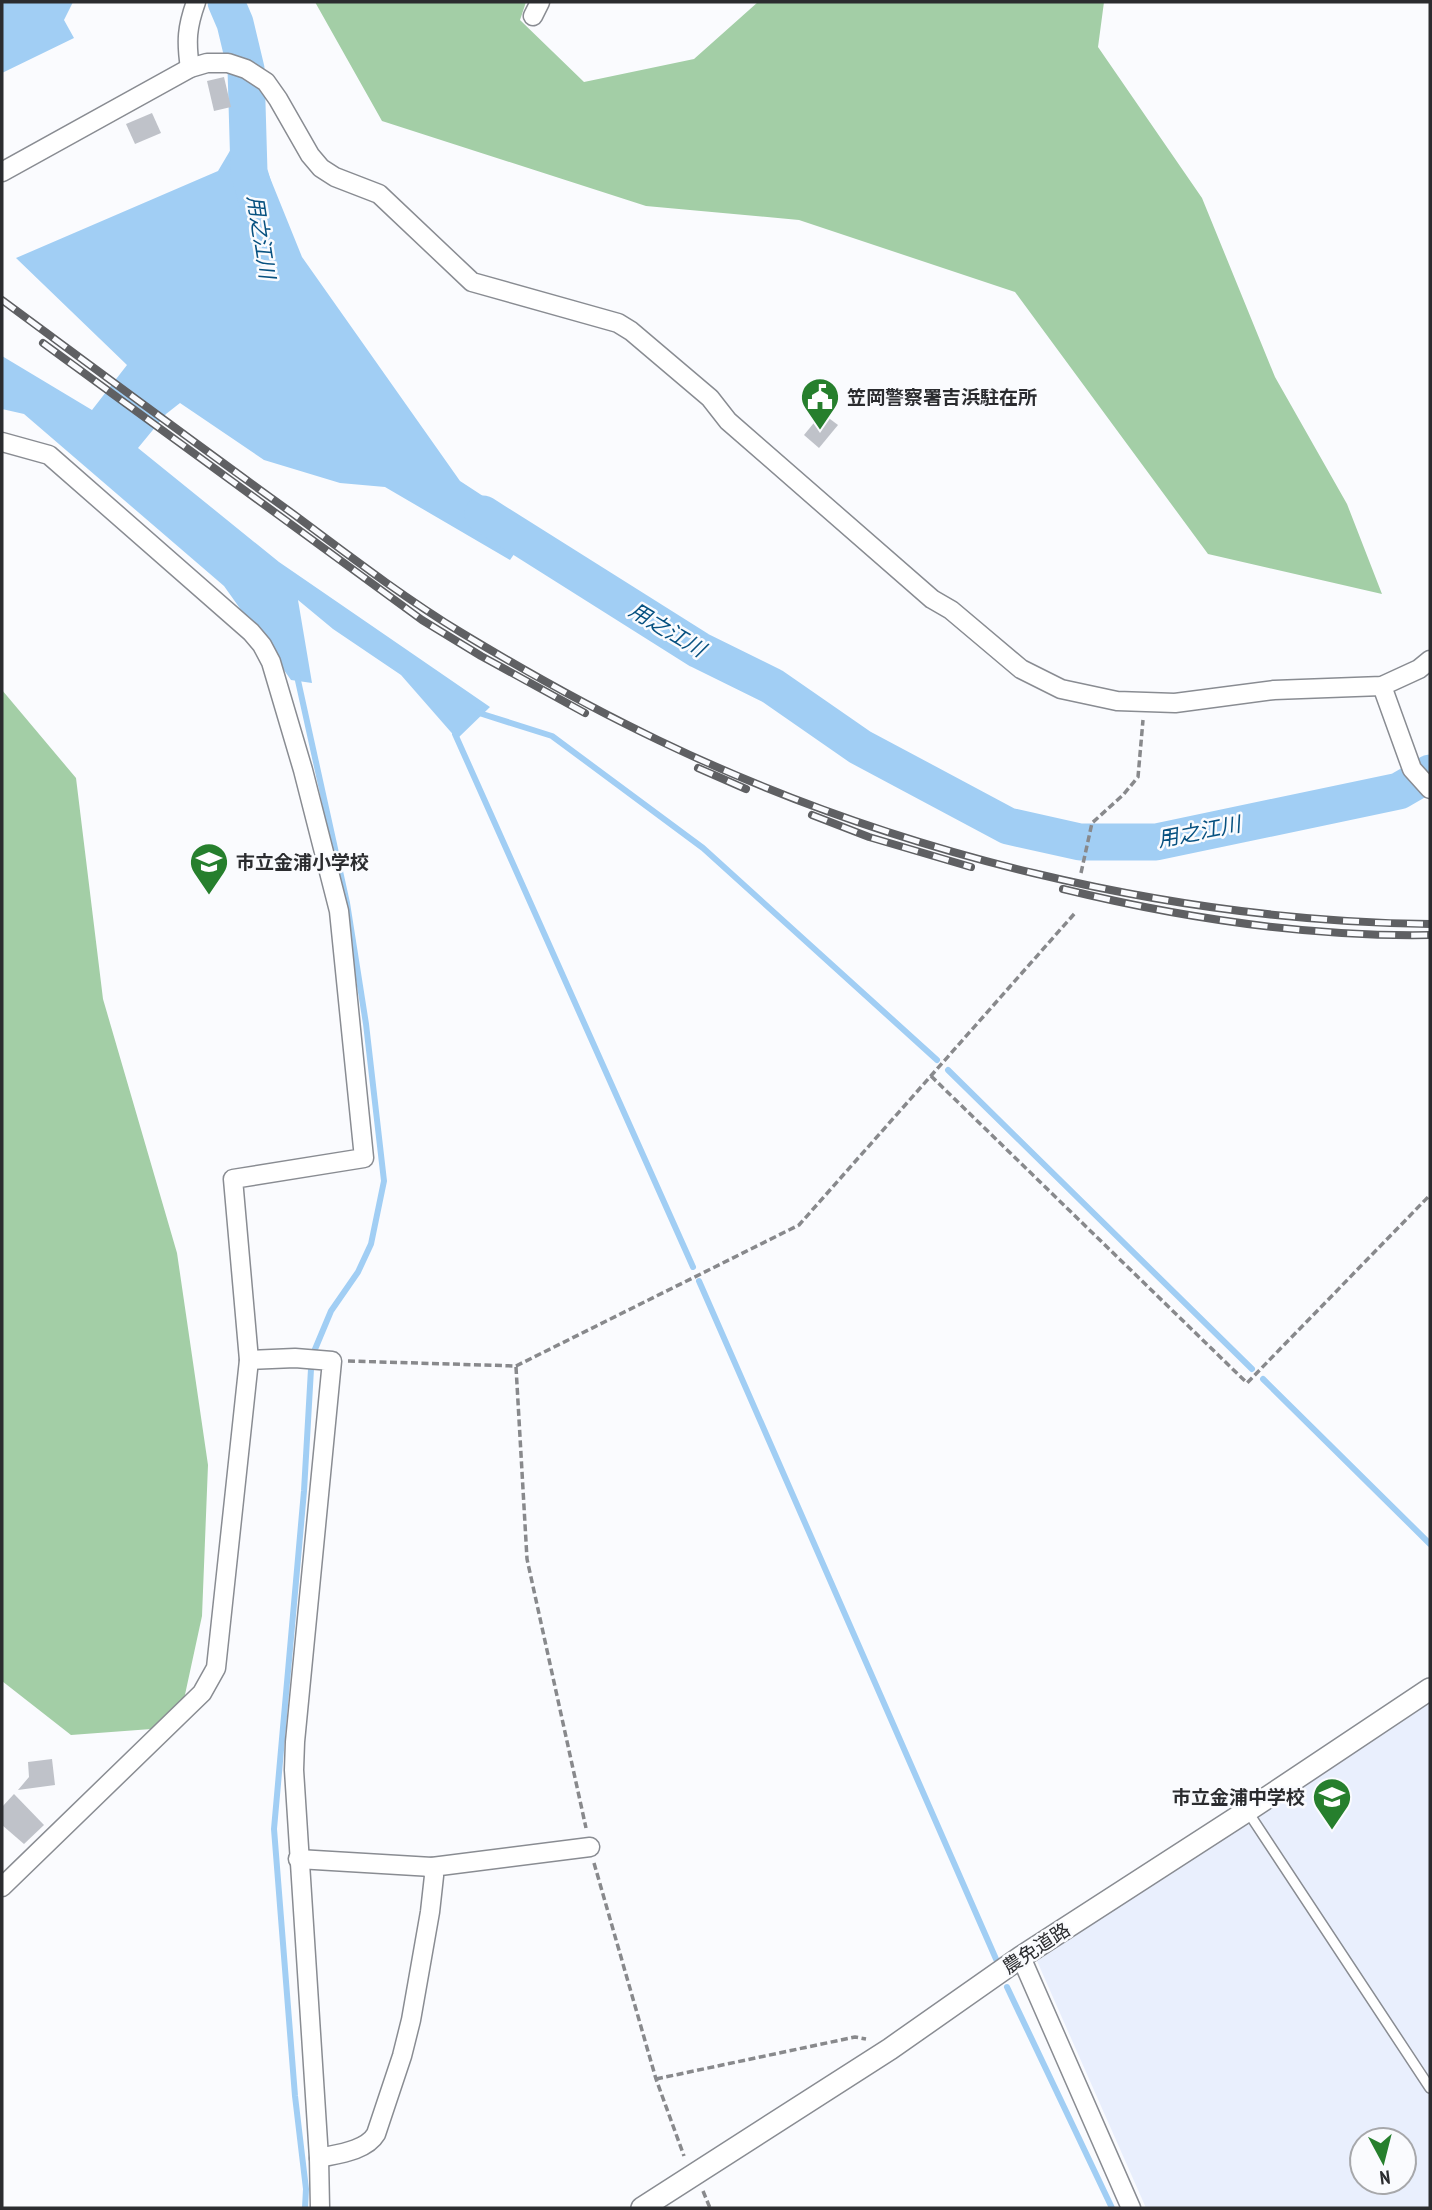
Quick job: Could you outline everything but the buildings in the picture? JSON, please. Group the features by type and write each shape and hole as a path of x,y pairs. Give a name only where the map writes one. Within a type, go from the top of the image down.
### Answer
{"street":[{"path":"190,68 186,44 188,26 196,3"},
{"path":"2,172 190,68 207,63 228,63 246,68 266,82 310,155 321,168 335,177 379,194 472,282 618,323 631,331 710,398 728,421 932,599 951,610 1021,669 1061,689 1092,697 1144,704 1175,703 1274,690 1382,686 1419,669 1430,660"},
{"path":"2,442 49,455 251,632 271,662 303,770 339,911 364,1158 233,1180 252,1360 216,1668 202,1693 2,1887"},
{"path":"1382,686 1412,769 1430,789"},
{"path":"252,1360 295,1358 328,1362 295,1742 298,1858 319,2158 320,2208"},
{"name":"農免道路","path":"642,2208 890,2049 1021,1957 1248,1811 1430,1689"},
{"path":"298,1858 432,1867 590,1847"},
{"path":"319,2158 361,2147 376,2134 411,2020 430,1912 434,1876 432,1867"},
{"path":"1021,1957 1131,2208"}],"lane":[{"path":"1248,1811 1430,2088"}],"path":[{"path":"1081,873 1092,823 1123,795 1138,777 1144,704"},
{"path":"328,1362 516,1366 799,1225 1075,913"},
{"path":"931,1076 1247,1383 1430,1195"},
{"path":"516,1366 527,1559 590,1847 656,2079 684,2153 685,2179"},
{"path":"656,2079 855,2037 877,2040 890,2049"}],"shaded area":[{"name":"市立金浦中学校","path":"1430,1702 1430,2208 1146,2208 1037,1961"}],"green space":[{"path":"315,2 526,2 520,20 584,82 694,59 758,2 1104,2 1098,47 1202,198 1275,377 1347,504 1382,594 1208,554 1015,292 799,220 646,206 382,121"},
{"path":"2,690 76,778 103,999 177,1253 208,1465 202,1616 178,1727 71,1735 2,1681"}],"water":[{"path":"2,2 73,2 64,20 74,38 2,73"},
{"path":"231,149 262,158 302,257 460,481 532,528 510,560 385,487 340,483 264,460 180,403 166,414 138,448 279,562 490,707 457,739 401,675 333,629 298,600 312,683 291,680 224,586 24,414 2,409 2,356 92,410 127,365 16,258 218,171"}],"waterway":[{"name":"用之江川","path":"226,2 235,23 246,69 249,172 258,203"},
{"name":"用之江川","path":"483,514 699,650 772,686 860,747 1008,826 1080,842 1156,842 1399,791 1430,773"},
{"path":"297,676 347,903 366,1024 384,1181 371,1244 358,1272 331,1311 313,1354"},
{"path":"476,712 552,736 703,848 937,1060"},
{"path":"455,734 693,1267"},
{"path":"948,1070 1252,1369"},
{"path":"699,1281 996,1959"},
{"path":"305,2208 306,2189 295,2096 274,1829 304,1491 311,1369"},
{"path":"1263,1379 1430,1544"},
{"path":"1007,1987 1112,2208"}],"railway":[{"path":"2,300 376,575 440,619 608,715 748,780 841,816 937,847 1034,873 1133,894 1232,910 1332,920 1430,924"},
{"path":"43,343 422,620 585,713"},
{"path":"698,768 746,789"},
{"path":"812,815 869,837 971,867"},
{"path":"1063,889 1153,909 1245,924 1338,933 1430,935"}],"place":[{"name":"笠岡警察署吉浜駐在所","path":"820,431"},
{"name":"市立金浦小学校","path":"209,896"},
{"name":"市立金浦中学校","path":"1332,1831"}]}
